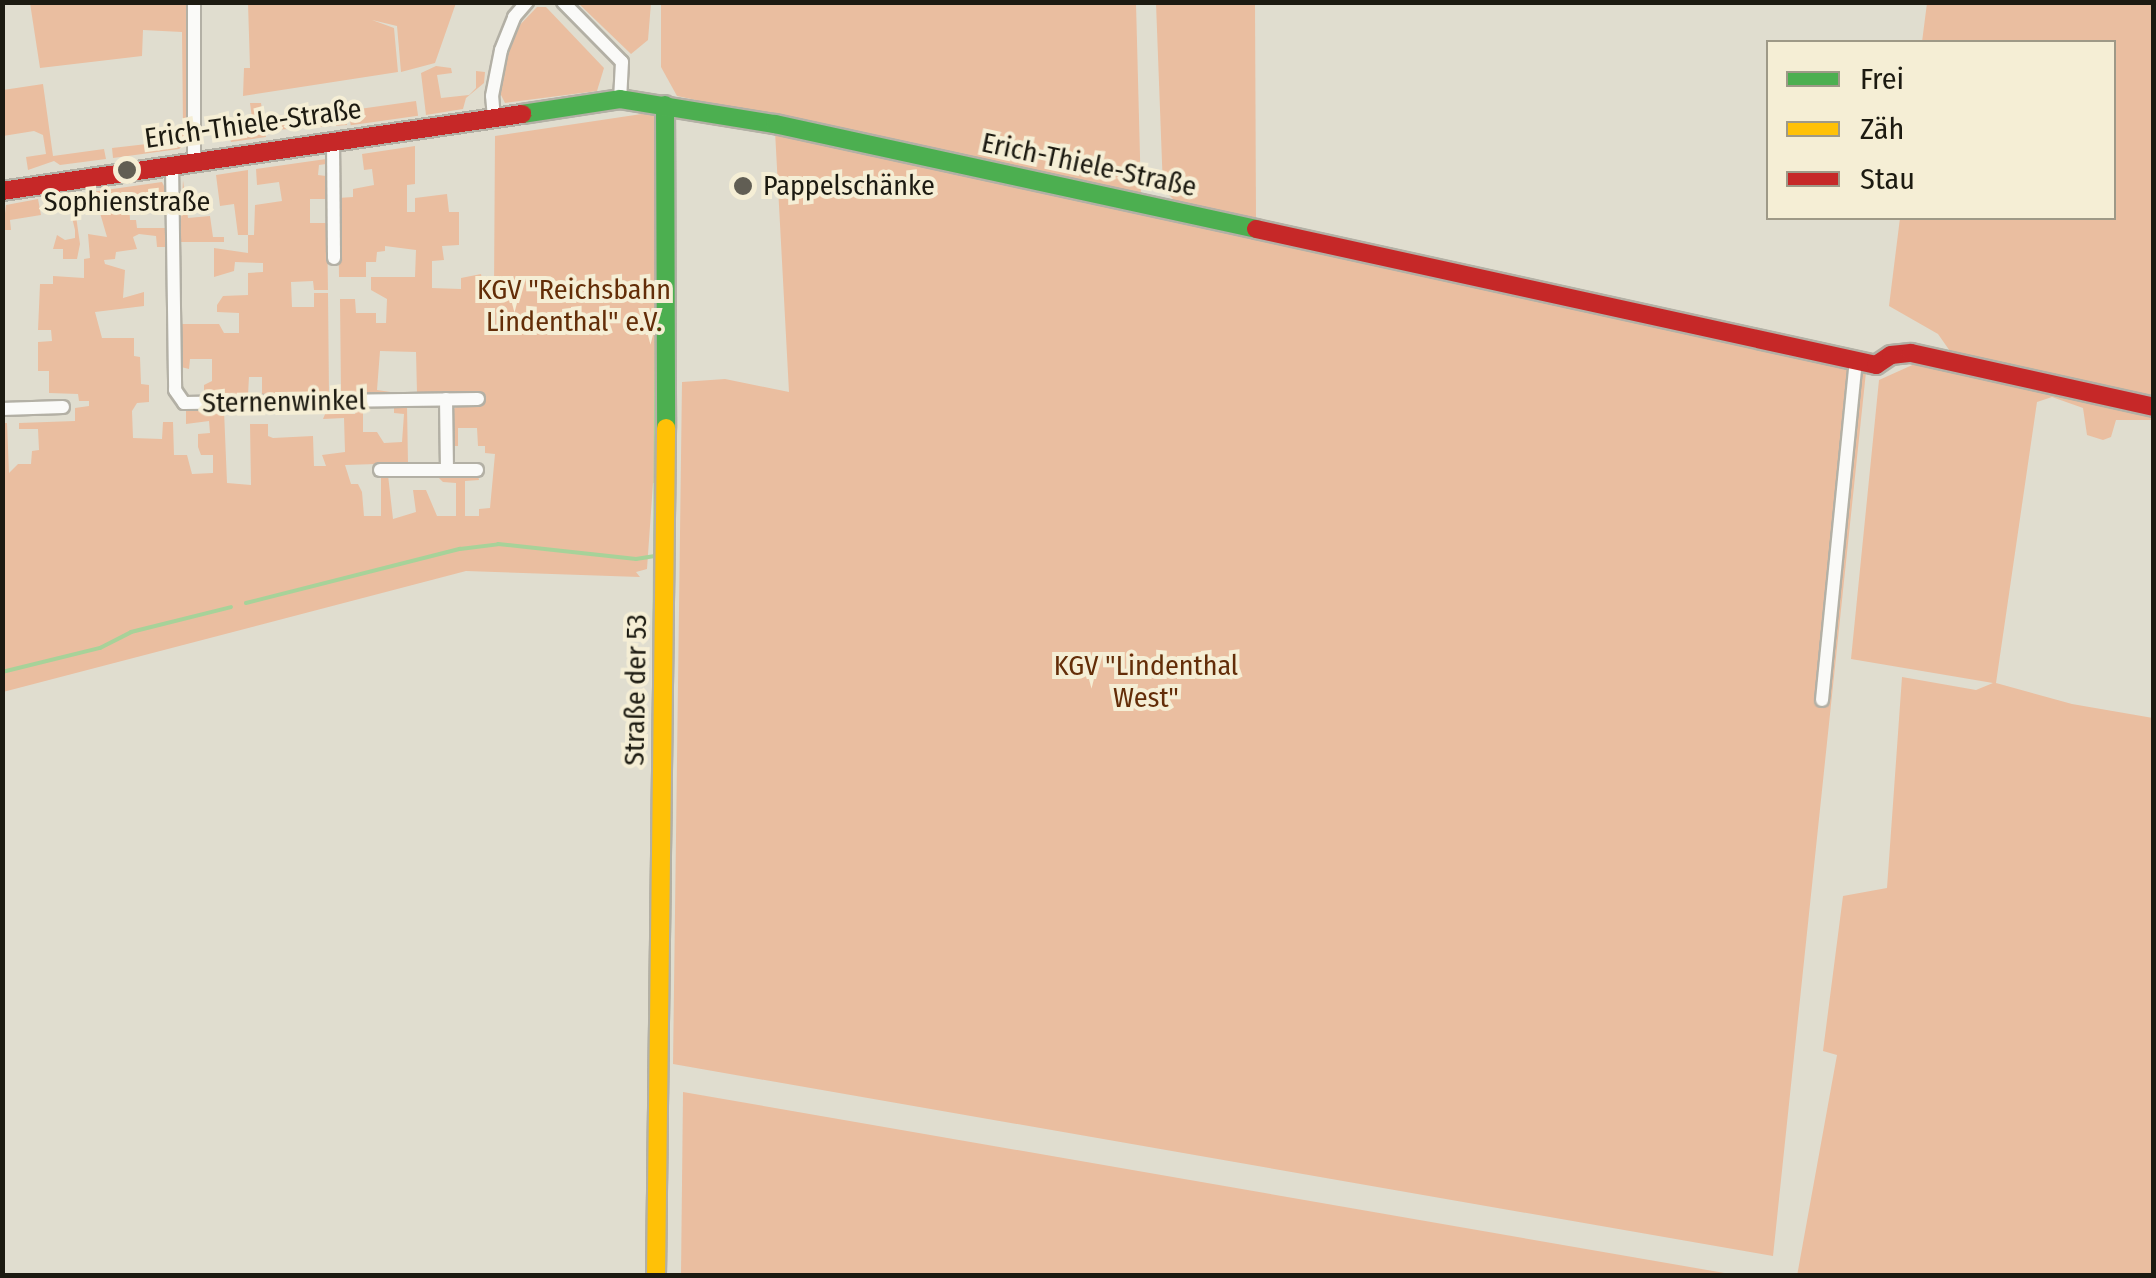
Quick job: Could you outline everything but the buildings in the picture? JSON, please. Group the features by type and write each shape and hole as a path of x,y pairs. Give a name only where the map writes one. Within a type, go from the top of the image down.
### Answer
{"street":[{"path":"194,2 194,161"},
{"path":"494,118 496,68 508,30 527,2"},
{"path":"563,2 622,62 620,99"},
{"name":"Erich-Thiele-Straße","path":"2,191 620,99 776,124 1856,361 1876,364 1891,355 1912,353 2154,406"},
{"name":"Straße der 53","path":"656,1276 666,556 665,106"},
{"path":"333,140 334,258"},
{"name":"Sternenwinkel","path":"172,164 177,397 194,405 478,399"},
{"path":"1822,700 1856,361"},
{"path":"446,400 447,470"},
{"path":"2,408 63,407"},
{"path":"380,470 477,470"}],"green space":[{"path":"248,2 456,3 435,63 401,72 397,26 372,20 394,28 398,72 243,96 244,68 250,68"},
{"path":"30,3 189,3 189,141 179,149 113,158 112,148 173,141 173,128 183,127 182,32 143,30 142,56 40,68"},
{"path":"578,3 651,3 648,40 631,54"},
{"path":"661,3 1136,3 1141,195 677,96 661,67"},
{"path":"1156,3 1255,3 1256,220 1175,201 1163,189"},
{"path":"1927,3 2153,3 2153,399 1952,354 1938,334 1889,306 1900,220 2116,220 2116,40 1922,40"},
{"path":"537,7 546,7 604,68 597,91 505,103 500,93 504,63 515,30"},
{"path":"436,66 451,68 452,73 437,75 441,98 469,95 476,88 476,71 485,72 484,83 466,98 463,109 426,115 421,73"},
{"path":"43,84 53,156 104,149 106,159 60,165 54,161 28,170 26,157 46,154 43,135 34,131 3,136 3,90"},
{"path":"416,101 418,116 351,125 349,110"},
{"path":"250,103 261,103 266,137 231,142 227,129 253,125"},
{"path":"346,111 347,125 278,130 277,116"},
{"name":"KGV \"Reichsbahn Lindenthal\" e.V.","path":"655,112 659,119 661,484 653,483 647,569 636,572 640,577 466,571 3,692 2,423 7,423 9,473 18,464 31,464 32,451 39,450 38,429 19,429 19,423 75,421 75,408 89,406 89,401 79,401 78,394 49,393 49,371 38,371 38,342 52,341 51,330 38,330 40,284 53,284 53,276 84,278 84,259 90,258 88,234 107,237 98,206 86,208 84,193 162,182 164,186 165,203 157,205 150,199 129,205 130,220 136,220 137,228 165,228 166,247 157,247 156,236 139,234 133,237 137,249 116,252 115,259 104,260 105,264 125,270 123,298 144,292 144,306 95,312 102,338 134,338 134,356 140,357 141,384 149,385 149,402 137,403 132,411 133,438 162,439 163,422 173,422 174,455 187,455 192,474 213,473 213,455 201,455 198,447 198,434 210,433 209,421 186,424 186,411 224,410 227,483 251,485 250,424 268,424 268,436 273,438 313,436 314,466 326,466 322,455 345,452 344,418 323,419 328,407 344,407 345,413 355,414 356,407 363,407 363,432 377,432 384,443 402,442 404,414 394,413 394,406 407,406 408,463 345,465 351,484 358,484 362,492 364,516 381,516 381,475 388,475 393,519 416,512 413,490 426,490 437,516 456,516 456,483 443,482 436,475 478,475 479,480 465,481 465,516 479,516 479,509 490,508 495,454 485,453 485,446 478,446 477,428 458,428 458,446 452,446 451,411 460,404 481,404 481,393 417,393 416,352 380,351 377,390 404,394 341,394 340,299 355,299 356,313 376,313 376,323 386,323 387,299 371,290 371,277 415,277 416,250 385,246 385,251 377,252 376,262 366,262 366,277 339,277 338,198 353,197 353,189 374,185 372,169 364,170 362,154 415,146 415,184 407,185 407,212 415,212 415,198 447,194 449,212 459,212 459,245 442,246 444,260 432,261 432,288 461,289 461,278 481,274 484,289 494,289 495,136"},
{"name":"KGV \"Lindenthal West\"","path":"775,131 1866,372 1773,1256 673,1064 682,382 725,379 789,392"},
{"path":"326,159 326,164 319,165 318,175 326,176 327,199 310,199 310,223 327,223 328,290 314,290 313,281 291,282 292,307 314,307 314,293 328,293 329,394 262,396 262,377 249,377 248,395 204,396 204,385 212,381 212,359 190,359 189,369 181,367 181,324 219,324 224,333 239,333 239,313 217,312 217,305 223,296 248,295 248,273 263,272 263,263 235,262 234,271 214,277 214,248 248,253 248,235 254,235 255,205 282,201 279,182 257,185 256,169"},
{"path":"248,170 248,235 238,235 234,204 220,206 216,175"},
{"path":"183,180 188,218 210,216 213,237 224,237 224,242 180,242"},
{"path":"73,195 80,244 77,259 63,259 63,249 53,249 57,235 65,240 75,238 75,230 70,209 53,213 51,198"},
{"path":"38,199 41,215 10,220 11,230 3,230 6,205"},
{"path":"1919,362 2153,412 2153,420 2116,420 2111,437 2103,440 2087,435 2083,408 2052,397 2037,402 1996,683 2072,704 2153,718 2153,1275 1797,1276 1837,1055 1823,1051 1843,896 1887,888 1902,677 1976,690 1993,683 1851,659 1879,380"},
{"path":"683,1092 1736,1275 681,1275"}],"waterway":[{"path":"655,556 657,290"},
{"path":"246,603 460,549 498,544 636,559 655,556 653,826"},
{"path":"2,672 100,648 131,632 231,607"}],"traffic: fast":[{"path":"522,114 620,99 775,124 1256,229"},
{"path":"665,105 666,428"}],"traffic: slow":[{"path":"656,1276 666,428"}],"traffic: jam":[{"path":"2,191 522,114"},
{"path":"1256,229 1876,365 1891,355 1911,353 2154,407"}],"place":[{"name":"Sophienstraße","path":"127,170"},
{"name":"Pappelschänke","path":"743,186"}]}
